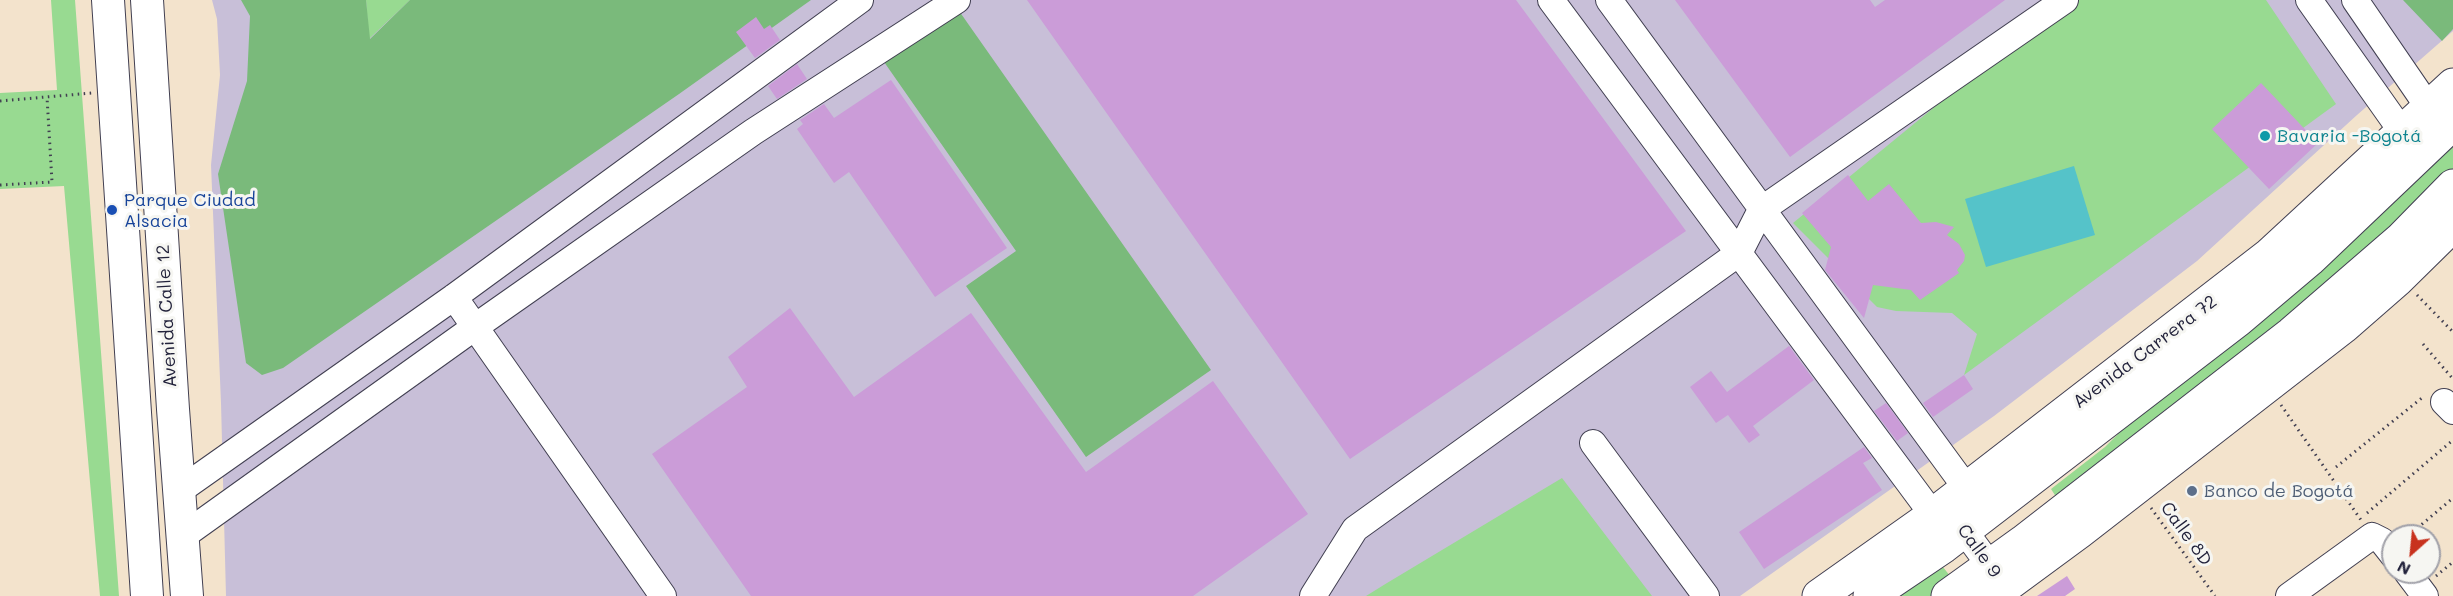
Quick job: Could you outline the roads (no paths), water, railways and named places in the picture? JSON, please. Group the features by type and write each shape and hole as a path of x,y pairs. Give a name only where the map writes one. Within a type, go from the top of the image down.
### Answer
{"highway":[{"name":"Avenida Carrera 72","path":"1819,596 2238,320 2309,260 2441,116 2453,85"},
{"name":"Avenida Carrera 72","path":"1870,596 1952,510 2269,255 2403,133 2441,116"},
{"path":"2000,586 2401,239 2453,186"},
{"path":"1948,596 2000,586 2136,488 2343,327 2398,279 2453,225"}],"main road":[{"name":"Avenida Calle 12","path":"108,0 147,596"},
{"name":"Avenida Calle 12","path":"147,0 187,596"},
{"path":"159,178 170,62 166,0"}],"street":[{"path":"179,491 454,297 860,0"},
{"path":"1551,0 1738,253 1952,510"},
{"path":"1609,0 1761,210 1952,510"},
{"path":"1313,596 1355,529 1738,253 1761,210 2065,0"},
{"path":"2309,0 2403,133"},
{"path":"2355,0 2441,116"},
{"path":"183,536 753,132 947,3"},
{"path":"454,297 663,596"},
{"path":"1593,443 1706,596"},
{"name":"Calle 9","path":"1952,510 2000,586"},
{"path":"2289,596 2369,524 2381,540"}],"water":[{"path":"2074,166 2095,235 1986,267 1965,199"}],"place":[{"name":"Bavaria -Bogotá","path":"2265,136"},
{"name":"Parque Ciudad Alsacia","path":"112,210"},
{"name":"Banco de Bogotá","path":"2192,491"}]}
